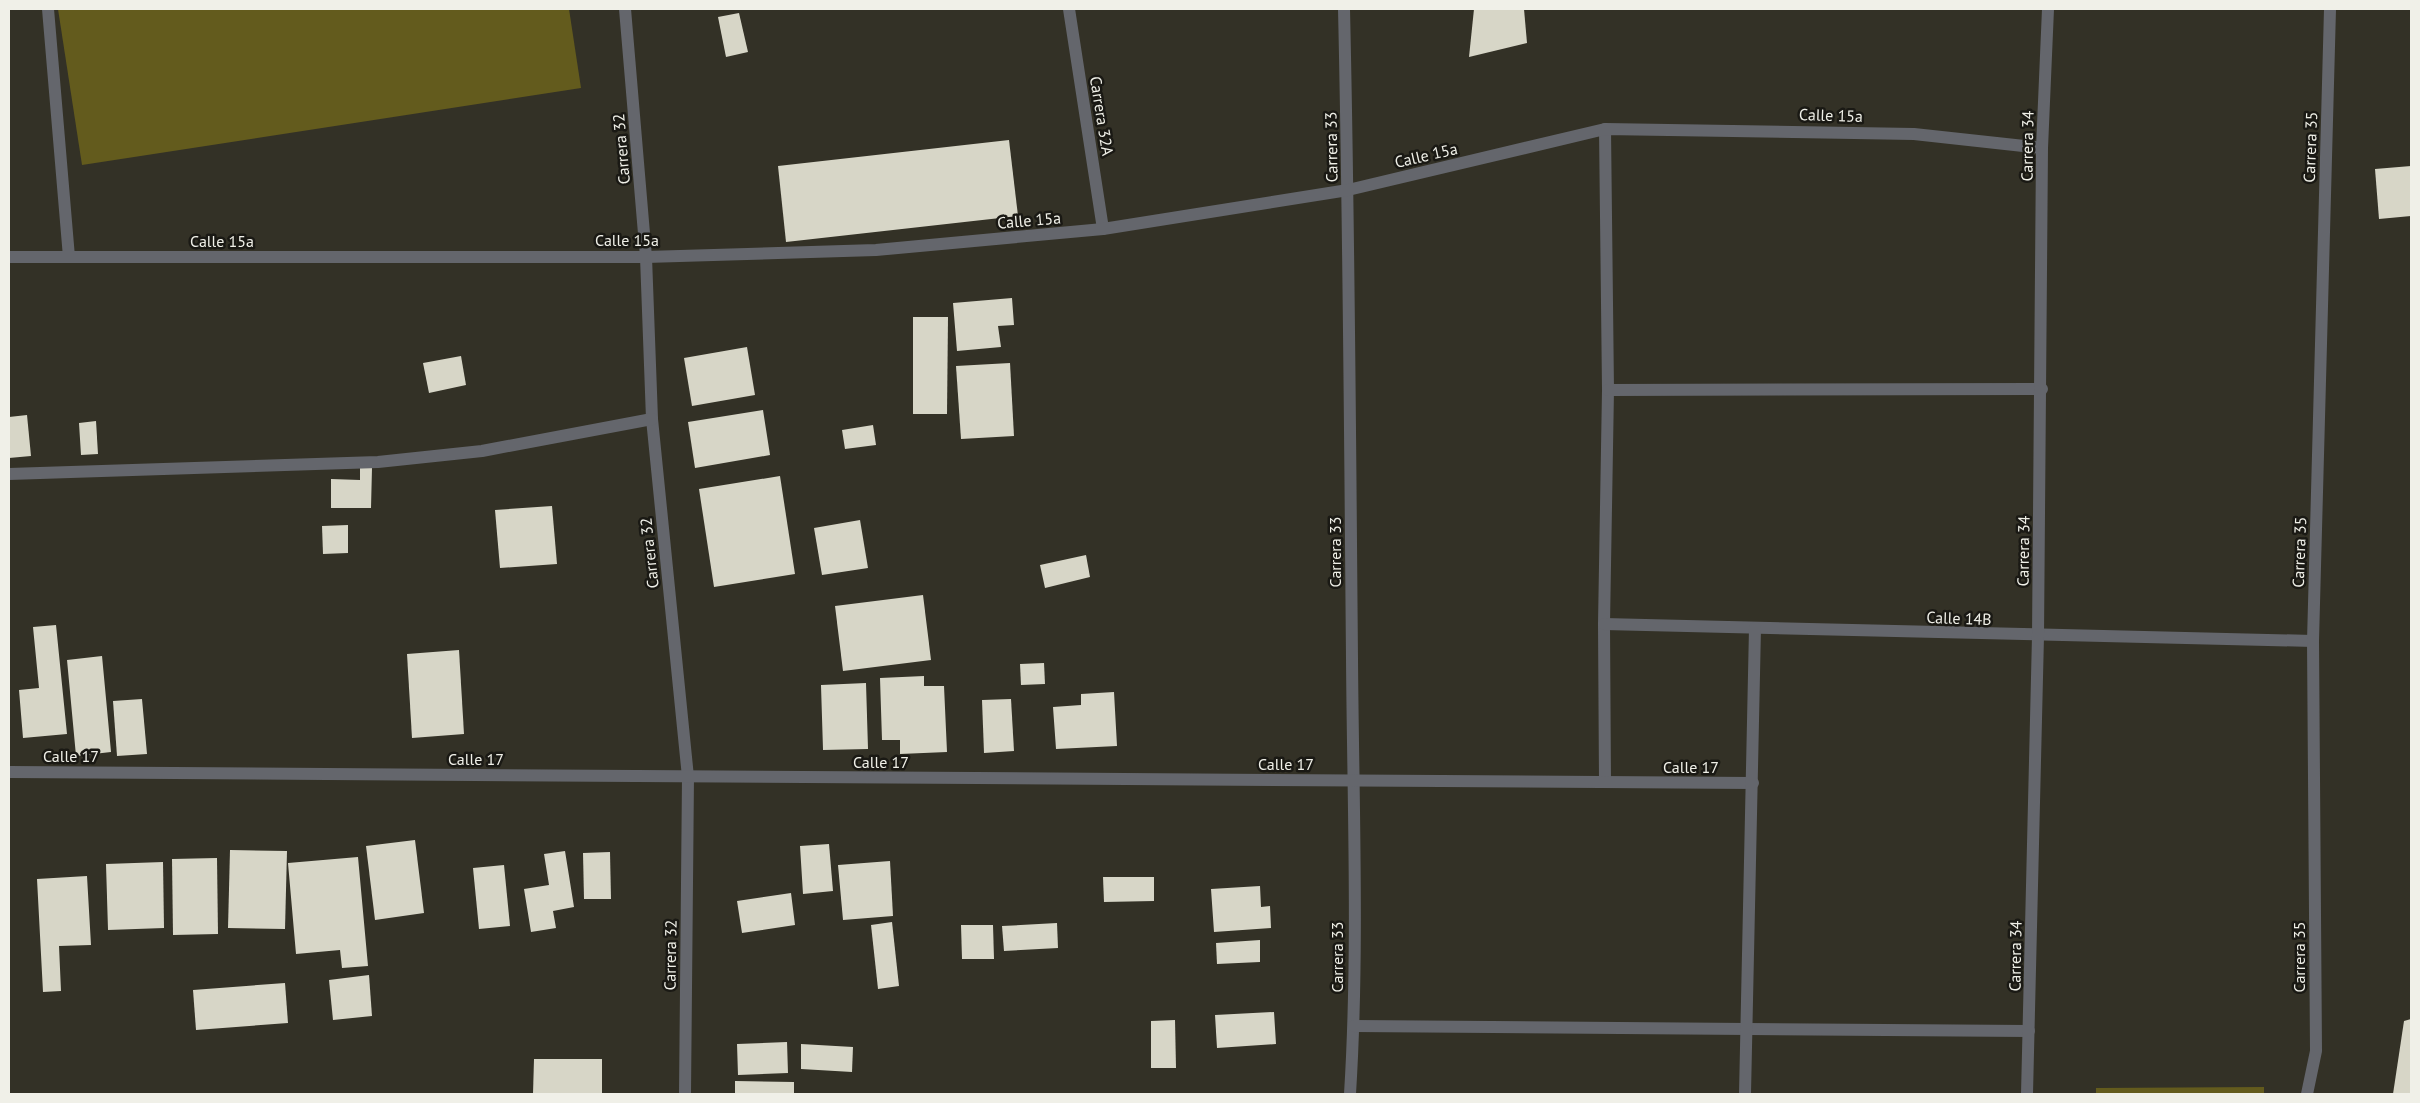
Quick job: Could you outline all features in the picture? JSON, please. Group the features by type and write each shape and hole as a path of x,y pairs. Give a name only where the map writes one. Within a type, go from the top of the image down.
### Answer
{"street":[{"path":"48,9 69,257"},
{"name":"Carrera 32","path":"625,9 646,257 652,419 688,777 685,1094"},
{"name":"Carrera 32A","path":"1069,9 1104,229"},
{"name":"Carrera 33","path":"1344,9 1348,190 1353,781 1354,1026 1350,1094"},
{"name":"Carrera 34","path":"2027,1094 2042,389 2042,148 2048,9"},
{"name":"Carrera 35","path":"2307,1094 2316,1052 2313,641 2330,9"},
{"path":"1605,129 1608,390 1604,624 1605,782"},
{"name":"Calle 15a","path":"9,256 646,257 876,250 1104,229 1348,190 1605,129 1769,130 1914,134 2042,148"},
{"path":"1608,390 2042,389"},
{"path":"9,474 378,462 482,451 652,419"},
{"name":"Calle 14B","path":"1604,624 2038,636 2313,641"},
{"path":"1745,1094 1755,628"},
{"name":"Calle 17","path":"9,772 1753,783"},
{"path":"1354,1026 2029,1031"}],"shaded area":[{"path":"58,9 569,9 581,88 82,165"},
{"path":"2264,1087 2264,1094 2096,1094 2096,1088"}],"building":[{"path":"1474,9 1524,9 1527,43 1469,57"},
{"path":"739,13 748,52 726,57 718,17"},
{"path":"1009,140 1018,216 786,242 778,166"},
{"path":"2411,166 2411,216 2379,219 2375,169"},
{"path":"1012,298 1014,325 998,326 1001,347 957,351 953,303"},
{"path":"913,317 948,317 947,414 913,414"},
{"path":"747,347 755,395 692,406 684,358"},
{"path":"461,356 466,385 429,393 423,363"},
{"path":"1010,363 1014,436 961,439 956,366"},
{"path":"763,410 770,455 695,468 688,422"},
{"path":"27,415 31,456 9,458 9,417"},
{"path":"96,421 98,454 81,455 79,423"},
{"path":"873,425 876,445 845,449 842,430"},
{"path":"360,468 372,468 371,508 331,508 331,479 360,480"},
{"path":"780,476 795,574 714,587 699,489"},
{"path":"552,506 557,564 500,568 495,510"},
{"path":"860,520 868,568 822,575 814,528"},
{"path":"348,525 348,553 323,554 322,526"},
{"path":"1086,555 1090,577 1045,588 1040,565"},
{"path":"923,595 931,660 843,671 835,606"},
{"path":"56,625 67,734 23,738 19,690 39,688 33,627"},
{"path":"459,650 464,734 412,738 407,654"},
{"path":"102,656 111,752 76,756 67,660"},
{"path":"1044,663 1045,684 1021,685 1020,664"},
{"path":"924,676 924,686 944,686 947,752 900,754 900,740 882,740 880,678"},
{"path":"866,683 868,749 823,750 821,685"},
{"path":"1114,692 1117,746 1056,749 1053,707 1081,705 1081,694"},
{"path":"142,699 147,754 117,756 113,701"},
{"path":"1011,699 1014,751 984,753 982,700"},
{"path":"415,840 424,913 375,920 366,846"},
{"path":"829,844 833,891 803,894 800,846"},
{"path":"230,850 287,851 285,929 228,928"},
{"path":"565,851 574,907 553,911 556,928 531,932 524,889 549,885 544,854"},
{"path":"610,852 611,899 584,899 583,853"},
{"path":"358,857 368,966 342,968 340,950 296,954 288,863"},
{"path":"217,858 218,934 173,935 172,859"},
{"path":"890,861 893,916 843,920 838,865"},
{"path":"163,862 164,928 108,930 106,864"},
{"path":"504,865 510,926 479,929 473,868"},
{"path":"87,876 91,945 59,946 61,991 43,992 37,879"},
{"path":"1103,877 1154,877 1154,901 1104,902"},
{"path":"1260,886 1261,907 1270,906 1271,928 1214,932 1211,889"},
{"path":"791,893 795,925 742,933 737,901"},
{"path":"892,922 899,986 878,989 871,925"},
{"path":"1057,923 1058,948 1004,951 1002,926"},
{"path":"961,925 993,925 994,959 962,959"},
{"path":"1260,940 1260,962 1217,964 1216,943"},
{"path":"369,975 372,1016 333,1020 329,980"},
{"path":"285,983 288,1023 196,1030 193,990"},
{"path":"1274,1012 1276,1044 1217,1048 1215,1015"},
{"path":"2411,1019 2411,1094 2393,1094 2404,1021"},
{"path":"1175,1020 1176,1068 1151,1068 1151,1021"},
{"path":"787,1042 788,1073 738,1075 737,1044"},
{"path":"801,1044 853,1047 852,1072 801,1069"},
{"path":"534,1059 602,1059 602,1094 533,1094"},
{"path":"735,1081 794,1082 794,1094 735,1094"}]}
